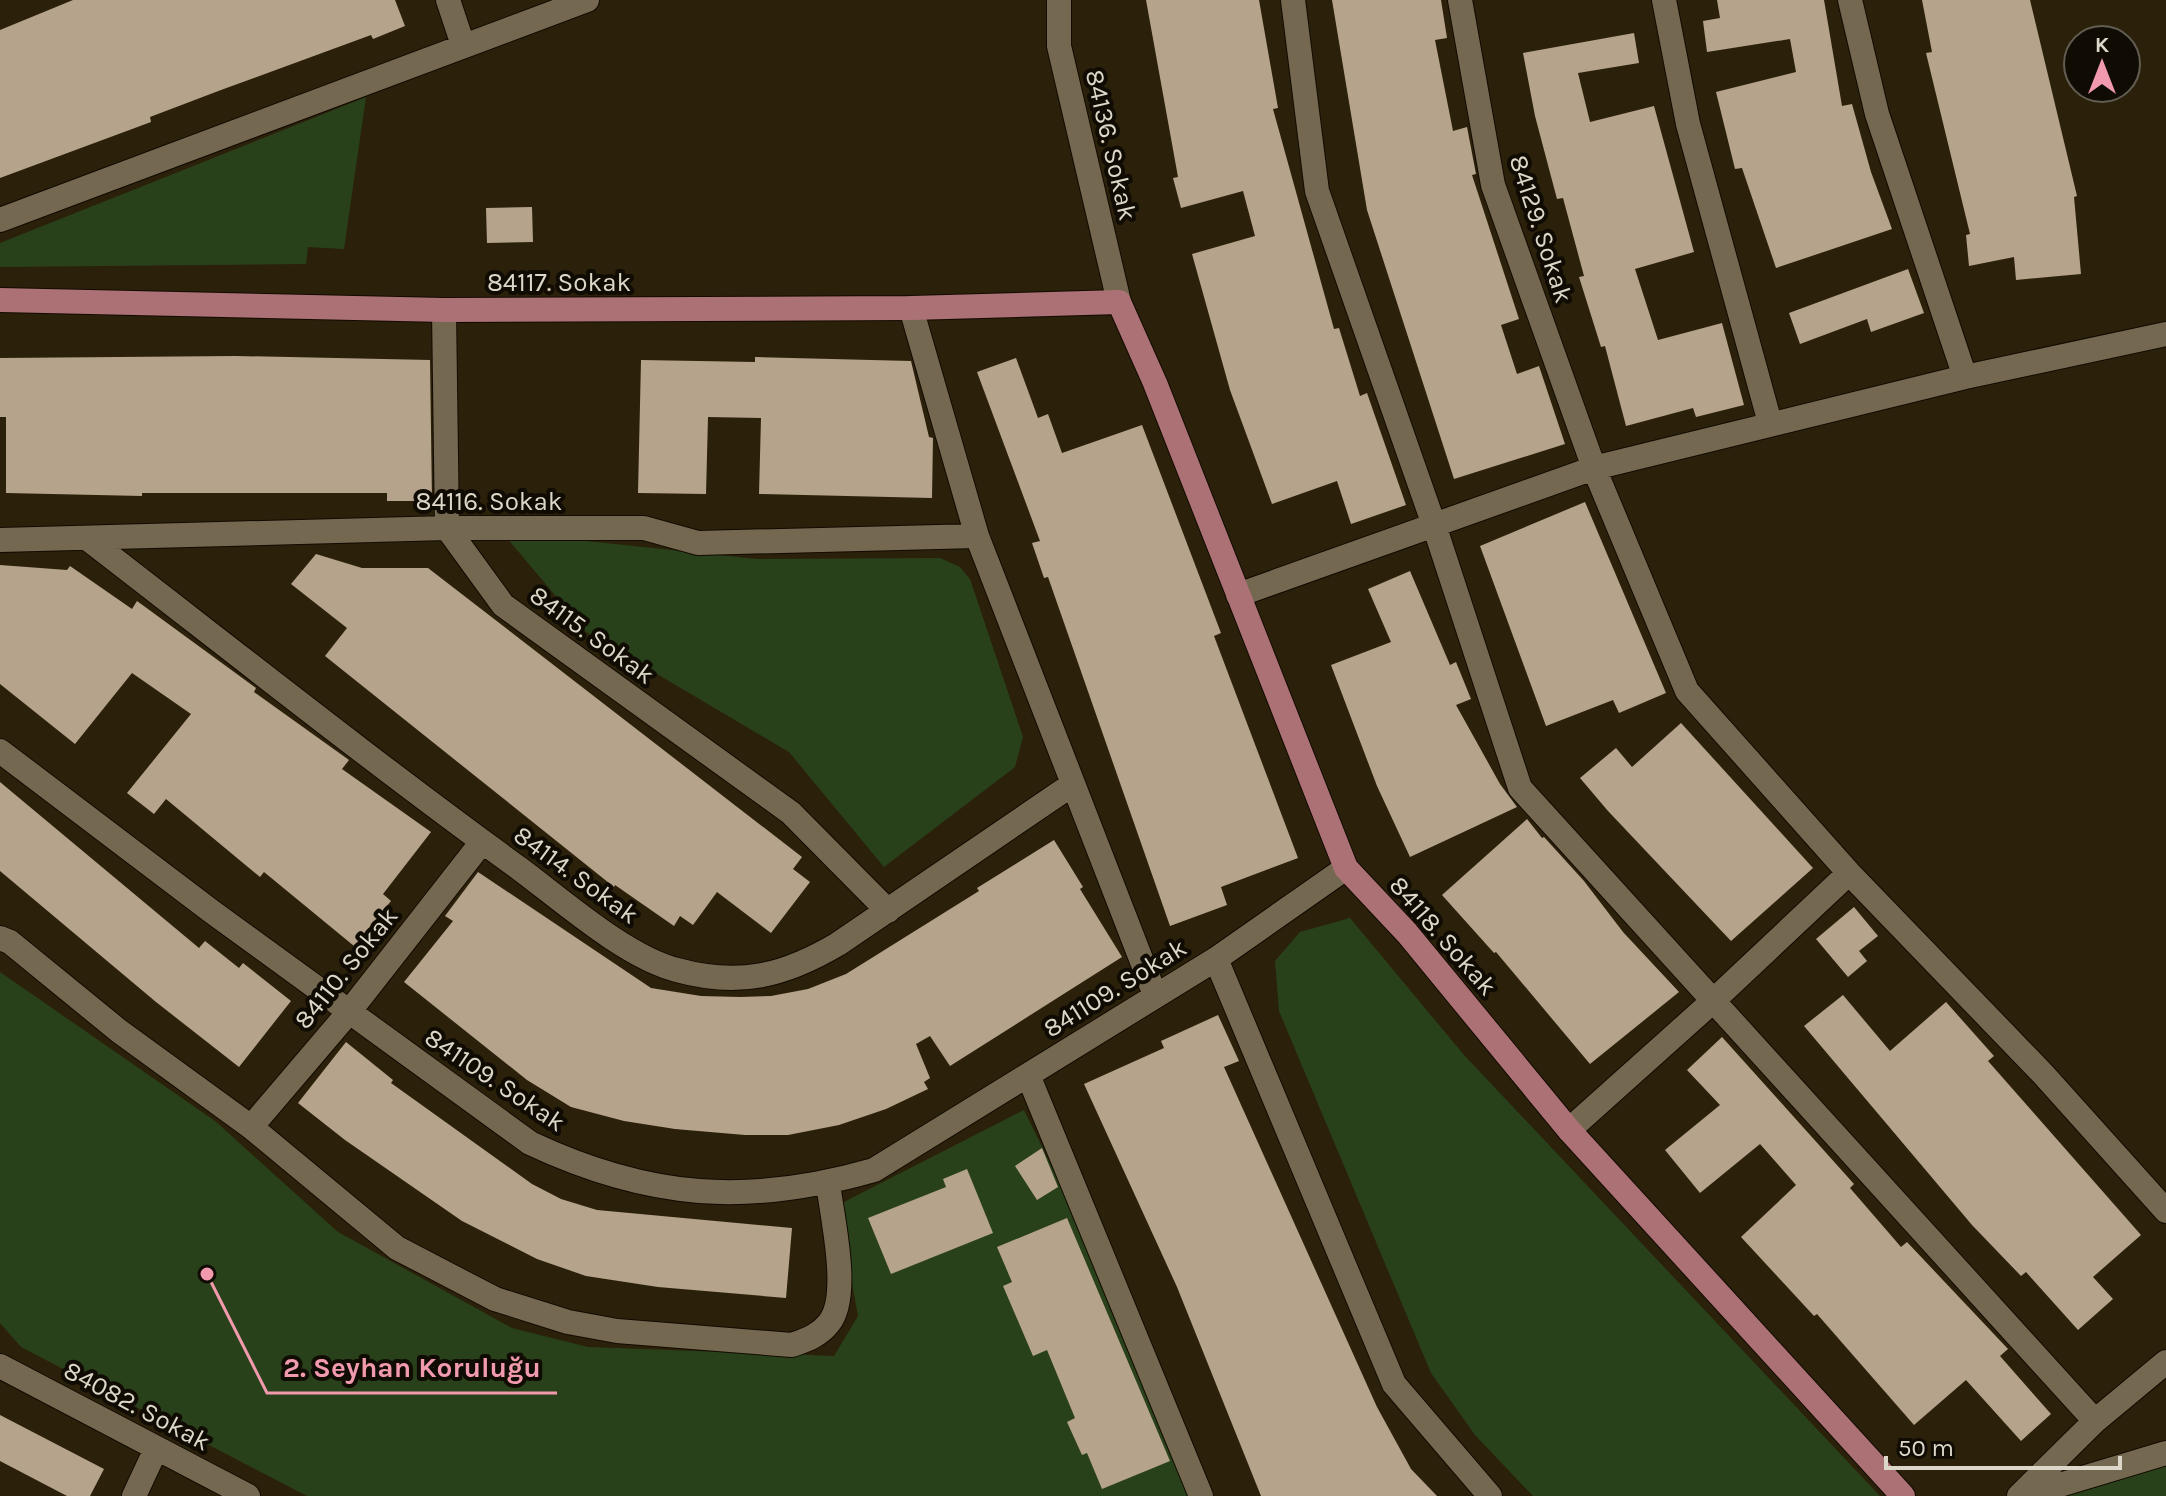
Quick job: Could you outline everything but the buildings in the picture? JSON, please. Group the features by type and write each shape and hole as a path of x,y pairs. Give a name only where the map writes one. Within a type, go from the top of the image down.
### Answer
{"main road":[{"name":"84117. Sokak","path":"0,300 444,310 911,308 1119,302"},
{"name":"84118. Sokak","path":"1119,302 1155,383 1346,868 1407,933 1569,1130 1903,1496"}],"street":[{"path":"448,0 463,45"},
{"path":"0,220 587,0"},
{"name":"84136. Sokak","path":"1059,0 1059,46 1119,302"},
{"path":"1293,0 1317,191 1434,525 1520,788 2095,1421"},
{"name":"84129. Sokak","path":"1460,0 1493,185 1594,468 1687,691 1849,873 2043,1074 2166,1211"},
{"path":"1664,0 1688,124 1770,423"},
{"path":"1850,0 1877,114 1965,377"},
{"path":"911,308 977,536 1155,995"},
{"path":"444,310 447,528"},
{"path":"1238,595 1594,468 1965,377 2166,334"},
{"name":"84116. Sokak","path":"0,540 447,528 644,528 698,543 977,536"},
{"name":"84115. Sokak","path":"447,528 503,605 791,813 888,911"},
{"name":"84114. Sokak","path":"88,539 482,842 612,937 674,970 716,979 761,977 804,964 888,911 1073,784"},
{"name":"841109. Sokak","path":"0,751 530,1143 613,1177 666,1188 710,1192 784,1191 874,1170 1216,959 1346,868"},
{"name":"84110. Sokak","path":"251,1127 349,1012 482,842"},
{"path":"1569,1130 1849,873"},
{"path":"0,938 10,942 119,1031 251,1127 397,1248 506,1303 568,1322 617,1331 792,1345 816,1336 831,1322 840,1299 828,1183"},
{"path":"1216,959 1394,1384 1490,1496"},
{"path":"1028,1075 1201,1496"},
{"path":"2021,1496 2095,1421 2166,1362"},
{"name":"84082. Sokak","path":"0,1366 248,1496"},
{"path":"134,1496 156,1449"},
{"path":"2021,1496 2166,1453"}],"green space":[{"path":"366,97 344,249 308,247 306,264 0,267 0,243"},
{"path":"502,532 757,559 940,558 960,567 970,579 1023,737 1015,767 884,867 789,752 586,632"},
{"path":"1350,918 1464,1055 1880,1496 1533,1496 1475,1435 1431,1373 1279,1011 1275,961 1300,932"},
{"path":"0,972 215,1121 338,1232 512,1328 588,1347 834,1356 858,1316 838,1205 1024,1110 1213,1496 307,1496 21,1347 0,1323"},
{"path":"2166,1466 2166,1496 2067,1496"}],"place":[{"name":"2. Seyhan Koruluğu","path":"207,1274"}]}
